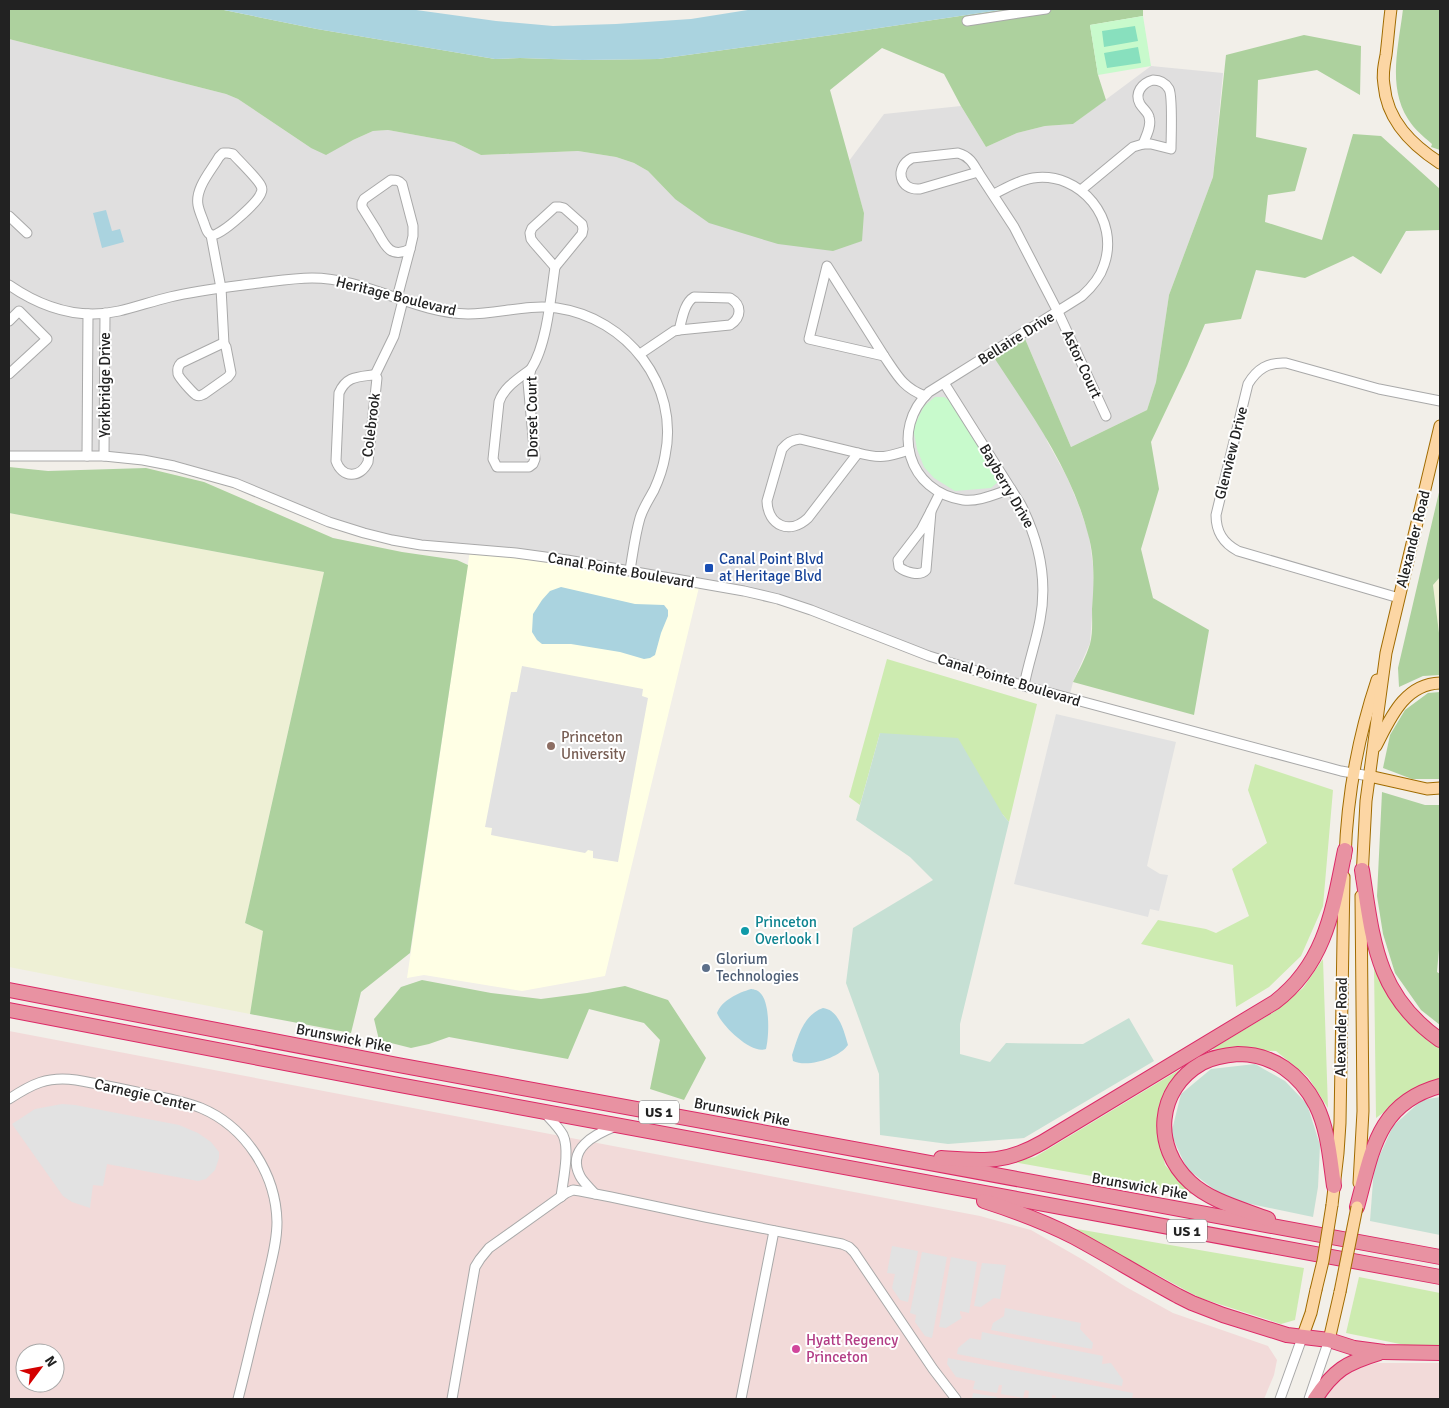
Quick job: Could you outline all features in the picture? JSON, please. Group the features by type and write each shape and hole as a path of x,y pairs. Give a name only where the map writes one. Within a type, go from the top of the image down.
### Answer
{"highway":[{"path":"880,1155 986,1160 1005,1158 1024,1152 1267,1008 1298,982 1322,944 1330,920 1345,850"},
{"path":"1362,870 1377,956 1386,978 1398,999 1414,1018 1440,1040"},
{"name":"Brunswick Pike","path":"9,990 880,1155 1437,1256"},
{"name":"US 1","path":"9,1010 934,1185 1440,1277"},
{"path":"1309,1233 1222,1202 1197,1188 1185,1177 1171,1158 1164,1133 1167,1104 1176,1088 1196,1067 1212,1058 1232,1054 1262,1056 1281,1065 1299,1079 1313,1098 1320,1113 1329,1146 1334,1186"},
{"path":"1356,1207 1371,1153 1386,1122 1399,1107 1412,1097 1440,1086"},
{"path":"934,1185 1020,1213 1046,1224 1072,1236 1192,1303 1287,1336 1329,1340 1354,1348 1384,1352 1440,1354"},
{"path":"1315,1399 1329,1380 1342,1368 1357,1360 1384,1352"}],"main road":[{"path":"1391,9 1383,76 1386,100 1397,124 1408,139 1440,163"},
{"name":"Alexander Road","path":"1302,1338 1311,1313 1323,1261 1338,1153 1345,850 1354,773 1370,701 1386,653 1440,426"},
{"name":"Alexander Road","path":"1329,1340 1356,1207 1360,1172 1363,1111 1362,870 1369,776 1386,653"},
{"path":"1372,755 1391,717 1400,704 1423,686 1440,683"},
{"path":"1369,776 1427,789 1440,788"}],"street":[{"path":"967,21 1046,9"},
{"path":"1081,190 1133,148 1143,144 1151,144 1171,149 1171,93 1164,83 1158,80 1147,82 1139,91 1140,103 1149,118 1150,124 1143,144"},
{"path":"211,235 215,235 239,218 261,195 262,190 259,182 233,154 223,153 219,156 199,190 197,197 207,233 211,235 221,288 224,344 230,373 228,377 201,396 196,395 179,377 178,367 181,363 224,344"},
{"name":"Astor Court","path":"978,172 920,190 909,188 904,184 900,172 906,161 912,158 958,154 970,158 1014,227 1058,312 1106,416"},
{"name":"Bellaire Drive","path":"994,194 1019,181 1033,178 1046,178 1069,183 1090,198 1103,218 1107,230 1107,253 1104,266 1099,277 1082,296 925,396 912,417 908,431 909,450 917,472 924,481 940,493 958,499 976,500 1011,489"},
{"path":"375,376 394,336 410,249 413,226 402,184 400,181 391,180 364,199 362,207 386,247 397,253 410,249"},
{"path":"560,207 564,208 582,224 583,229 582,234 555,267 531,239 530,233 532,228 551,210 560,207"},
{"path":"9,216 27,233"},
{"path":"884,356 809,339 827,266 900,380 906,386 925,396"},
{"name":"Dorset Court","path":"531,369 506,389 499,402 492,460 500,468 529,467 535,460 528,382 542,342 550,307 555,267"},
{"name":"Heritage Boulevard","path":"9,285 26,297 52,308 88,314 118,311 170,297 221,288 294,279 328,279 346,282 442,311 486,314 532,307 550,307 588,316 615,331 640,354 656,381 667,419 666,454 661,474 639,520 630,570"},
{"path":"9,321 19,311 26,297"},
{"path":"640,354 674,331 730,324 739,317 738,305 730,298 694,297 687,304 679,330"},
{"path":"9,374 47,339 19,311"},
{"name":"Yorkbridge Drive","path":"104,456 105,313"},
{"name":"Yorkbridge Drive","path":"87,456 88,314"},
{"name":"Glenview Drive","path":"1399,598 1238,552 1224,541 1219,533 1216,515 1246,389 1253,376 1260,369 1268,365 1286,363 1379,389 1440,401"},
{"name":"Colebrook","path":"375,376 377,378 368,462 361,472 348,474 338,467 336,461 339,393 342,386 353,378 375,376"},
{"name":"Bayberry Drive","path":"944,383 1011,489 1030,523 1036,539 1041,559 1043,599 1024,686"},
{"path":"858,453 803,523 788,527 781,525 770,516 767,501 782,449 792,440 800,439 879,458 909,450"},
{"name":"Canal Pointe Boulevard","path":"9,456 104,456 159,463 205,473 235,483 329,522 392,540 422,545 557,558 744,591 811,610 929,656 1024,686 1369,776"},
{"path":"931,512 926,570 920,574 903,570 899,567 898,560 921,530 940,493"},
{"name":"Carnegie Center","path":"9,1100 28,1086 40,1081 53,1078 76,1080 190,1104 220,1119 246,1142 257,1157 271,1187 277,1222 274,1251 238,1399"},
{"path":"542,1111 564,1137 566,1151 561,1197"},
{"path":"595,1194 580,1177 576,1165 579,1152 586,1141 618,1125"},
{"path":"452,1399 475,1267 489,1248 573,1190 842,1244 849,1247 933,1370 956,1399"},
{"path":"741,1399 774,1231"},
{"name":"Alexander Road","path":"1280,1399 1302,1338"},
{"name":"Alexander Road","path":"1308,1399 1329,1340"}],"shaded area":[{"path":"9,39 226,94 238,99 311,148 353,140 373,131 388,130 454,142 481,155 578,151 616,157 634,163 648,171 675,199 864,213 849,161 884,114 961,106 986,147 1017,133 1045,126 1073,124 1151,66 1223,73 1213,177 1169,295 1156,382 1147,410 1071,447 1023,334 1047,441 1067,477 1079,506 1089,535 1093,566 1094,588 1090,643 1073,682 1069,698 1024,686 778,599 364,533 235,483 143,460 9,456"},
{"path":"9,513 324,572 245,923 263,931 250,1014 9,967"},
{"name":"Princeton University","path":"470,550 700,583 605,976 522,991 424,975 407,978"},
{"path":"1440,577 1440,634 1433,585"},
{"path":"522,666 643,689 642,696 648,698 618,862 593,858 593,851 588,850 585,853 491,835 492,828 485,827 511,692 517,692"},
{"path":"1056,714 1176,742 1147,866 1160,874 1168,875 1159,911 1150,909 1148,917 1014,884"},
{"path":"880,733 958,738 1009,822 960,1024 960,1054 990,1062 1006,1043 1083,1044 1129,1018 1154,1061 1024,1138 948,1144 880,1135 879,1074 846,983 853,928 933,880 910,857 856,820"},
{"path":"9,1031 980,1216 1031,1230 1173,1313 1268,1346 1277,1360 1274,1375 1264,1399 9,1399"},
{"path":"1255,1064 1285,1081 1307,1104 1320,1145 1318,1187 1313,1217 1227,1199 1187,1169 1171,1134 1181,1094 1211,1069"},
{"path":"1440,1097 1440,1235 1370,1221 1374,1168 1393,1126 1422,1100"},
{"path":"62,1104 179,1125 198,1133 211,1142 219,1152 215,1170 206,1179 198,1181 107,1164 103,1186 93,1185 90,1208 72,1202 63,1196 12,1124 35,1109"},
{"path":"892,1246 918,1251 908,1302 900,1300 892,1288 895,1274 887,1273"},
{"path":"922,1252 947,1257 932,1338 925,1336 915,1322 916,1315 910,1313"},
{"path":"951,1257 977,1262 969,1313 960,1311 962,1318 946,1328 939,1327"},
{"path":"982,1263 1006,1265 1000,1299 994,1298 981,1307 974,1306"},
{"path":"1005,1308 1081,1323 1080,1329 1093,1343 1092,1349 991,1330 993,1323 1004,1316"},
{"path":"982,1332 1103,1356 1102,1364 1111,1363 1123,1380 1122,1386 957,1354 958,1348 970,1338 981,1340"},
{"path":"948,1358 1133,1393 1132,1399 1055,1399 1056,1396 1052,1395 1052,1399 1028,1399 1029,1391 1025,1390 1023,1398 1001,1394 1002,1385 999,1385 997,1393 973,1389 975,1381 956,1377 947,1364"},
{"path":"1376,1363 1440,1363 1440,1399 1324,1399 1340,1378 1356,1369"},
{"path":"973,1393 997,1397 996,1399 972,1399"}],"green space":[{"path":"9,9 219,9 317,29 495,59 582,60 658,59 1007,9 1143,9 1143,16 1090,25 1098,75 1106,100 1073,124 1045,126 1017,133 986,147 944,74 882,48 830,90 864,213 862,241 833,251 778,244 709,223 675,199 648,171 634,163 616,157 578,151 481,155 454,142 388,130 373,131 326,155 311,148 238,99 226,94 9,39"},
{"path":"1403,9 1440,9 1440,150 1431,147 1432,144 1410,123 1398,93 1396,65"},
{"path":"1143,16 1151,66 1098,75 1090,25"},
{"path":"1135,26 1138,41 1104,47 1102,31"},
{"path":"1304,35 1361,46 1360,95 1317,70 1258,80 1256,137 1307,148 1295,191 1268,195 1265,222 1322,240 1353,134 1381,136 1440,189 1440,230 1406,231 1381,274 1353,256 1305,278 1256,270 1241,319 1205,324 1151,442 1159,489 1141,549 1153,598 1209,630 1194,715 1073,682 1086,654 1092,635 1093,571 1092,552 1088,534 1071,485 1060,462 991,353 1023,334 1071,447 1147,410 1156,382 1169,295 1213,177 1226,55"},
{"path":"1138,47 1141,63 1107,68 1104,53"},
{"path":"935,397 944,397 949,400 996,473 999,481 991,488 955,491 934,478 924,467 917,449 913,428 924,406"},
{"path":"9,467 48,471 146,468 204,482 333,538 402,552 457,560 468,565 410,953 361,992 351,1033 250,1014 263,931 245,923 324,572 9,513"},
{"path":"1440,488 1440,577 1433,585 1440,634 1440,675 1423,676 1399,687 1398,668"},
{"path":"887,659 1037,704 1009,822 1003,815 880,733 860,805 849,797"},
{"path":"1440,692 1440,779 1412,779 1383,768 1390,735 1405,710 1428,693"},
{"path":"1255,764 1333,790 1323,906 1301,956 1269,987 1236,1007 1233,965 1141,944 1158,920 1206,929 1216,933 1249,916 1232,869 1267,843 1248,790"},
{"path":"1382,792 1425,805 1440,805 1440,938 1437,972 1440,974 1440,1025 1421,1010 1395,973 1383,934 1377,896"},
{"path":"1323,959 1328,1108 1308,1077 1276,1051 1212,1049 1274,1012 1303,988"},
{"path":"1374,965 1421,1034 1440,1045 1440,1084 1418,1087 1376,1118"},
{"path":"422,980 491,993 541,999 625,986 668,1000 706,1058 684,1100 650,1089 660,1040 644,1023 589,1009 568,1059 449,1037 411,1048 379,1040 374,1019 401,987"},
{"path":"1179,1070 1157,1123 1165,1165 1192,1194 1013,1162 1035,1157"},
{"path":"1071,1228 1304,1268 1295,1320 1281,1324 1200,1298"},
{"path":"1359,1277 1440,1293 1440,1345 1405,1345 1346,1333"}],"water":[{"path":"219,9 409,9 496,21 553,26 691,19 754,9 1007,9 658,59 582,60 495,59 317,29"},
{"path":"106,210 112,231 120,229 124,242 102,248 93,213"},
{"path":"561,587 635,604 664,605 668,610 668,616 655,655 644,659 620,652 571,644 542,644 532,632 533,614 550,591"},
{"path":"751,989 758,991 762,995 767,1010 768,1036 766,1049 760,1050 746,1044 731,1032 717,1013 719,1008 727,1001"},
{"path":"823,1008 829,1010 837,1017 843,1028 848,1045 844,1050 831,1058 807,1063 793,1061 792,1055 802,1027 816,1011"}],"place":[{"name":"Canal Point Blvd at Heritage Blvd","path":"709,568"},
{"name":"Princeton University","path":"551,746"},
{"name":"Princeton Overlook I","path":"745,931"},
{"name":"Glorium Technologies","path":"706,968"},
{"name":"Hyatt Regency Princeton","path":"796,1349"}]}
